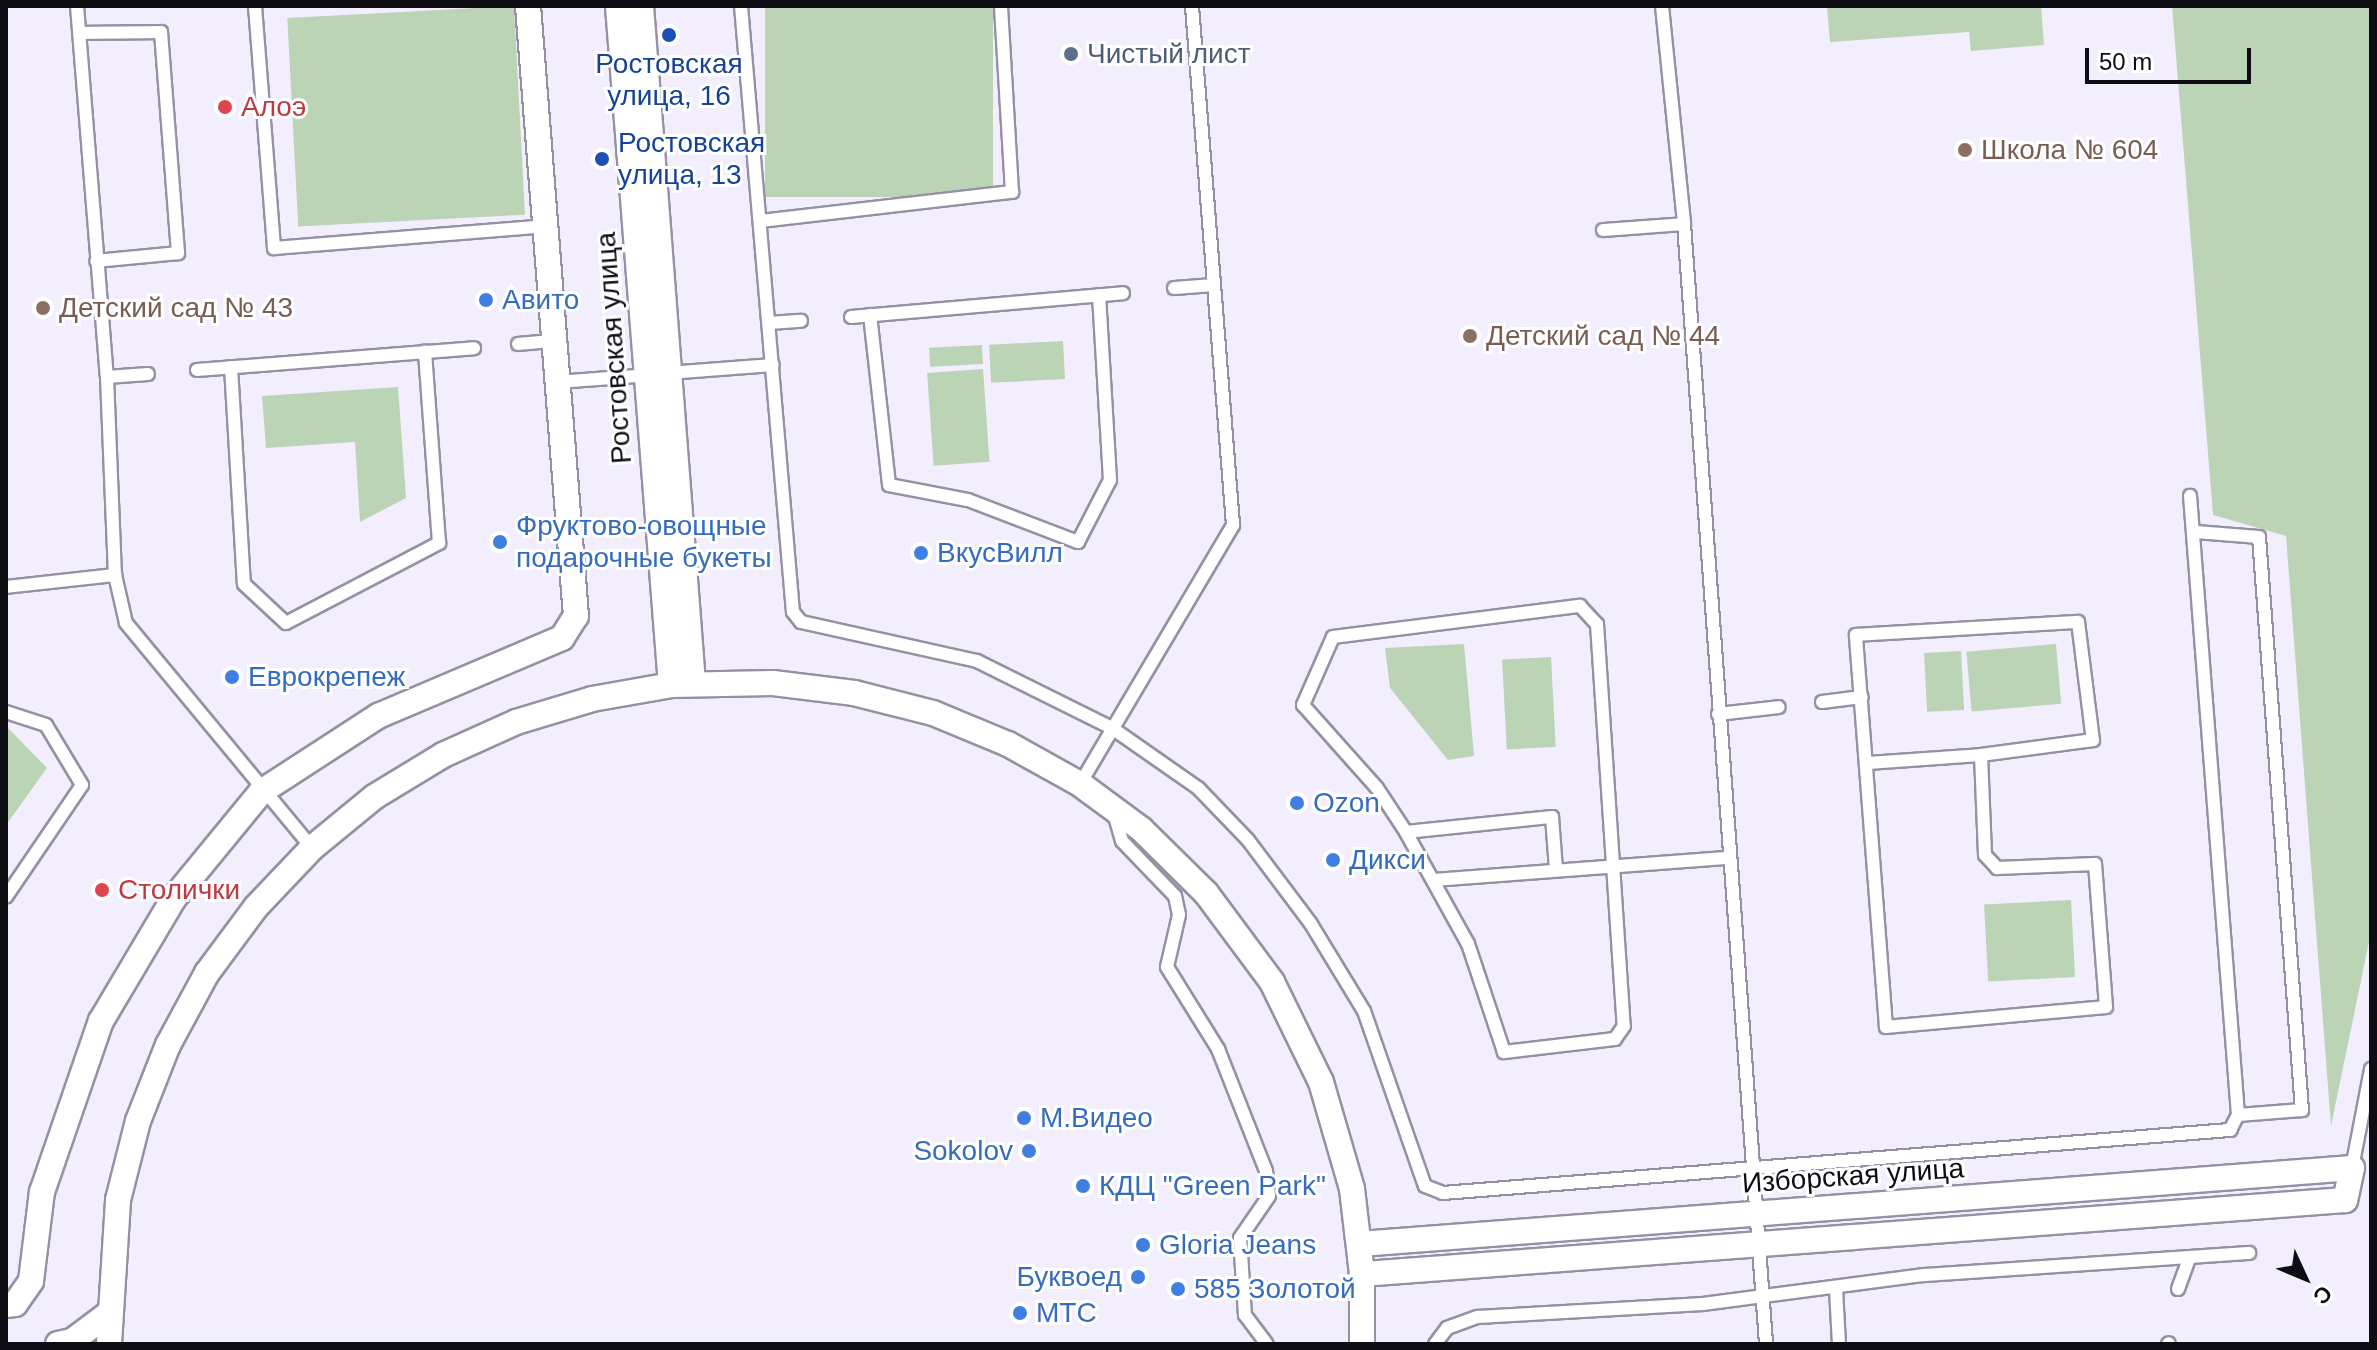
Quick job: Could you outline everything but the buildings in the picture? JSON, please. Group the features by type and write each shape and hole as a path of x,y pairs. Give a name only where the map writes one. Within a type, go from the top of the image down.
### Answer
{"street":[{"path":"6,1305 15,1304 31,1281 42,1192 101,1021 174,898 261,792 378,716 562,638 576,616 528,6"},
{"name":"Ростовская улица","path":"618,6 658,374 682,684"},
{"name":"Ростовская улица","path":"641,6 658,374"},
{"path":"109,1344 108,1314 118,1200 138,1121 168,1045 207,973 239,929 312,848 374,797 467,744 516,722 592,699 682,684 773,683 827,690 933,713 1008,744 1080,784 1113,808 1206,893 1272,982 1321,1082 1345,1162 1360,1244 1362,1344"},
{"path":"1362,1274 2345,1200 2352,1168"},
{"name":"Изборская улица","path":"1360,1244 2352,1168"},
{"path":"58,1344 72,1341 108,1314"}],"lane":[{"path":"77,6 107,377 115,575 126,623 261,792 312,848"},
{"path":"255,6 274,248 545,226"},
{"path":"741,6 793,612 801,622 977,661 1112,728 1198,788 1248,840 1311,924 1364,1011 1425,1186 1443,1193 2230,1130 2238,1115 2196,532 2190,496"},
{"path":"760,221 1012,192 1001,6"},
{"path":"1080,784 1233,525 1192,6"},
{"path":"1662,6 1684,224 1766,1344"},
{"path":"80,33 161,32 178,253 96,261"},
{"path":"1603,230 1684,224"},
{"path":"1174,288 1214,285"},
{"path":"851,317 1123,293"},
{"path":"870,315 889,485 968,500 1078,542 1110,480 1099,295"},
{"path":"769,323 801,321"},
{"path":"518,344 554,341"},
{"path":"197,370 474,348"},
{"path":"231,367 244,584 286,623 439,543 425,352"},
{"path":"557,382 773,365"},
{"path":"107,377 148,374"},
{"path":"2196,532 2259,537 2302,1110 2238,1115"},
{"path":"6,587 115,575"},
{"path":"1580,606 1597,624 1624,1026 1615,1039 1504,1052 1468,944 1406,832 1377,788 1303,705 1333,637 1580,606"},
{"path":"1867,763 1981,755 2093,740 2078,622 1856,635 1886,1027 2106,1007 2095,864 1997,868 1985,855 1981,755"},
{"path":"1822,702 1862,697"},
{"path":"1718,714 1779,707"},
{"path":"6,712 46,725 82,785 11,879 6,897"},
{"path":"1113,808 1122,841 1175,896 1179,915 1167,967 1218,1049 1266,1171 1269,1196 1240,1238 1245,1315 1267,1344"},
{"path":"1406,832 1552,817 1556,869"},
{"path":"1433,880 1612,864 1729,858"},
{"path":"2352,1168 2371,1069"},
{"path":"1435,1344 1447,1328 1478,1317 1703,1304 1761,1293 1836,1289 1924,1275 2249,1253"},
{"path":"2178,1289 2189,1258"},
{"path":"1836,1289 1839,1344"}],"green space":[{"path":"514,6 525,215 298,227 287,18"},
{"path":"765,6 993,6 993,197 765,197"},
{"path":"1827,6 2041,6 2044,45 1971,51 1969,32 1830,42"},
{"path":"2172,6 2371,6 2371,932 2331,1126 2286,536 2213,515"},
{"path":"1063,341 1065,379 991,383 989,345"},
{"path":"982,345 983,364 930,367 929,348"},
{"path":"983,369 989,462 934,466 927,373"},
{"path":"398,387 406,498 360,522 355,442 266,448 262,396"},
{"path":"1464,644 1474,756 1448,760 1390,688 1385,648"},
{"path":"2056,644 2061,704 1972,712 1966,652"},
{"path":"1961,651 1964,710 1927,712 1924,653"},
{"path":"1551,657 1556,747 1507,749 1502,660"},
{"path":"6,726 47,768 6,825"},
{"path":"2071,900 2075,977 1988,981 1984,905"}],"place":[{"name":"Ростовская улица, 16","path":"669,35"},
{"name":"Чистый лист","path":"1071,54"},
{"name":"Алоэ","path":"225,107"},
{"name":"Школа № 604","path":"1965,150"},
{"name":"Ростовская улица, 13","path":"602,159"},
{"name":"Авито","path":"486,300"},
{"name":"Детский сад № 43","path":"43,308"},
{"name":"Детский сад № 44","path":"1470,336"},
{"name":"Фруктово-овощные подарочные букеты","path":"500,542"},
{"name":"ВкусВилл","path":"921,553"},
{"name":"Еврокрепеж","path":"232,677"},
{"name":"Ozon","path":"1297,803"},
{"name":"Дикси","path":"1333,860"},
{"name":"Столички","path":"102,890"},
{"name":"М.Видео","path":"1024,1118"},
{"name":"Sokolov","path":"1029,1151"},
{"name":"КДЦ \"Green Park\"","path":"1083,1186"},
{"name":"Gloria Jeans","path":"1143,1245"},
{"name":"Буквоед","path":"1138,1277"},
{"name":"585 Золотой","path":"1178,1289"},
{"name":"МТС","path":"1020,1313"}]}
